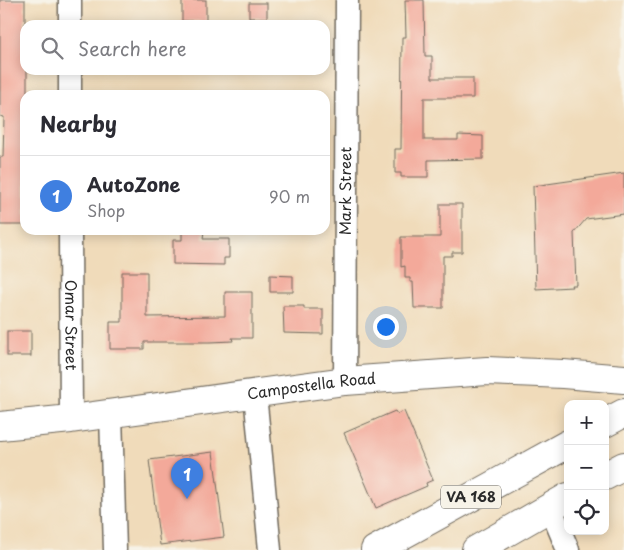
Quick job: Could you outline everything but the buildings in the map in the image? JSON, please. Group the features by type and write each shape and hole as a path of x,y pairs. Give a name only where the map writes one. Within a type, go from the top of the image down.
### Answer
{"main road":[{"name":"Campostella Road","path":"0,426 111,414 345,381 487,371 624,379"},
{"path":"609,421 624,413"},
{"name":"VA 168","path":"375,550 566,445"},
{"path":"609,474 624,466"},
{"path":"476,550 559,502"}],"street":[{"path":"70,0 70,20"},
{"name":"Mark Street","path":"345,381 347,0"},
{"path":"70,75 70,90"},
{"name":"Omar Street","path":"70,235 70,419"},
{"path":"255,394 270,550"},
{"path":"111,414 115,550"},
{"path":"559,502 568,550"}],"place":[{"name":"AutoZone","path":"187,499"}]}
